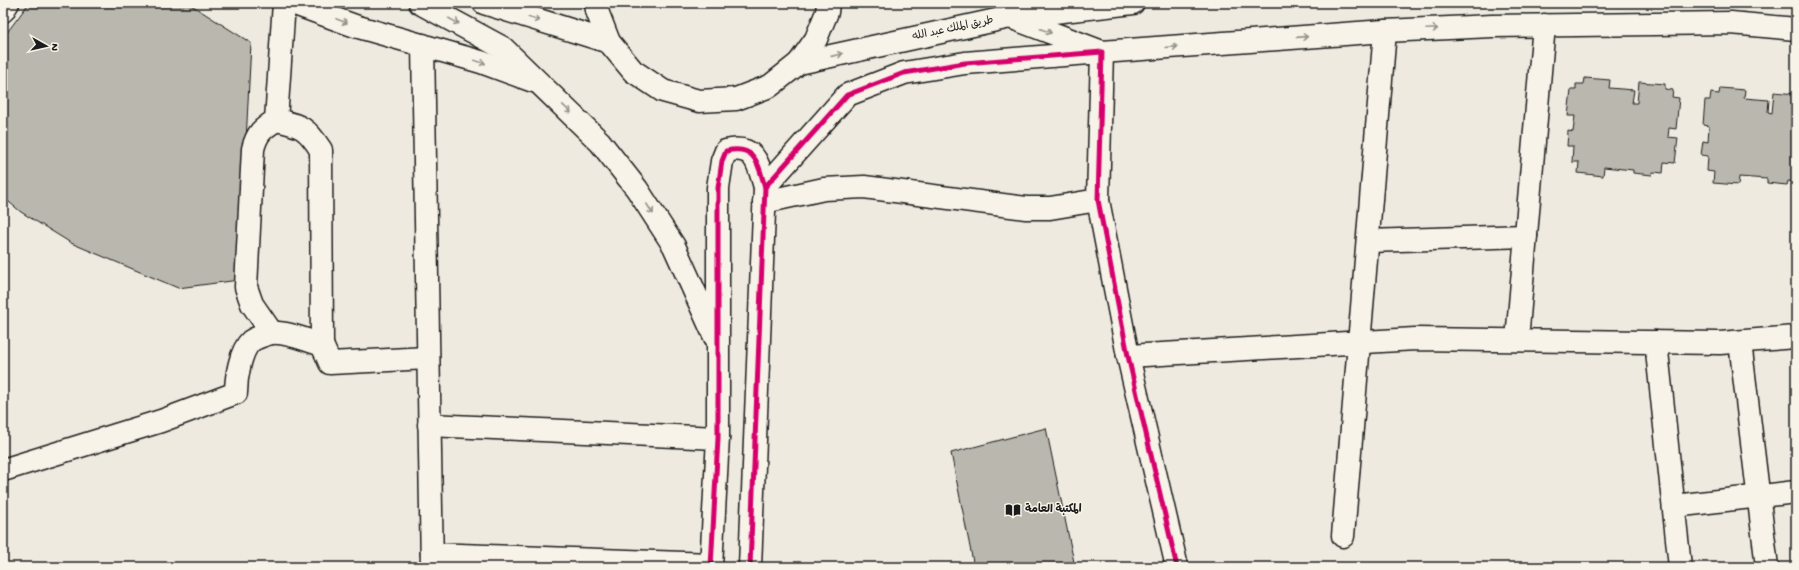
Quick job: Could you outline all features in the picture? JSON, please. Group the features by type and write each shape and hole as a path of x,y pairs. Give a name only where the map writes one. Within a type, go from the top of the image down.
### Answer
{"street":[{"path":"3,11 8,3"},
{"path":"276,120 284,3"},
{"path":"292,3 356,26 481,62 542,85"},
{"path":"420,3 503,48 600,142 637,190 674,246 717,343"},
{"path":"484,3 609,42"},
{"path":"596,3 597,11 609,42 633,71 663,91 699,101 736,99 770,86 799,63 816,39 827,12 828,3"},
{"name":"طريق الملك عبد الله","path":"799,63 1010,17 1133,3"},
{"path":"1010,17 1102,52"},
{"path":"764,194 847,95 904,73 965,63 1385,31 1544,25 1730,23 1796,30"},
{"path":"1517,340 1544,25"},
{"path":"1343,536 1385,31"},
{"path":"423,45 432,561 711,566 718,438 718,188 722,161 726,151 737,149 748,151 757,160 764,194 750,567"},
{"path":"1102,52 1098,200 1128,356 1177,567"},
{"path":"272,333 252,304 246,287 253,149 256,137 264,127 276,120 297,124 311,135 321,150 322,345 330,363 428,358"},
{"path":"764,194 864,187 1026,208 1050,208 1098,200"},
{"path":"1368,241 1526,236"},
{"path":"3,470 161,421 236,394 236,378 242,358 251,341 272,333 290,336 322,345"},
{"path":"1128,356 1415,339 1720,343 1796,337"},
{"path":"1656,342 1680,567"},
{"path":"1740,342 1760,496 1767,567"},
{"path":"429,425 718,438"},
{"path":"1674,506 1796,492"}],"building":[{"path":"29,3 188,3 251,43 239,280 178,288 71,243 21,212 3,197 3,38"},
{"path":"1585,78 1610,80 1609,88 1634,90 1632,103 1637,103 1639,82 1665,84 1665,89 1673,90 1672,97 1679,98 1676,129 1669,128 1668,137 1678,138 1675,163 1664,162 1663,173 1653,172 1652,175 1633,173 1633,170 1604,167 1603,176 1578,173 1579,162 1572,162 1573,146 1567,146 1568,131 1573,132 1575,116 1568,116 1571,90 1576,90 1576,84 1584,84"},
{"path":"1720,88 1745,90 1744,98 1769,100 1768,112 1772,113 1774,92 1796,94 1796,182 1788,181 1787,185 1767,183 1767,179 1739,177 1738,185 1713,183 1714,172 1707,171 1708,156 1701,155 1703,141 1708,142 1709,126 1703,125 1705,100 1710,100 1711,93 1719,94"},
{"name":"المكتبة العامة","path":"1046,428 1075,567 974,567 951,453"}],"cycle path":[{"path":"765,187 847,95 904,73 965,63 1102,52 1098,200 1128,356 1177,567"},
{"path":"711,567 718,438 718,188 722,161 726,151 736,150 744,150 750,153 754,158 765,187 750,567"}],"place":[{"name":"المكتبة العامة","path":"1013,510"}]}
